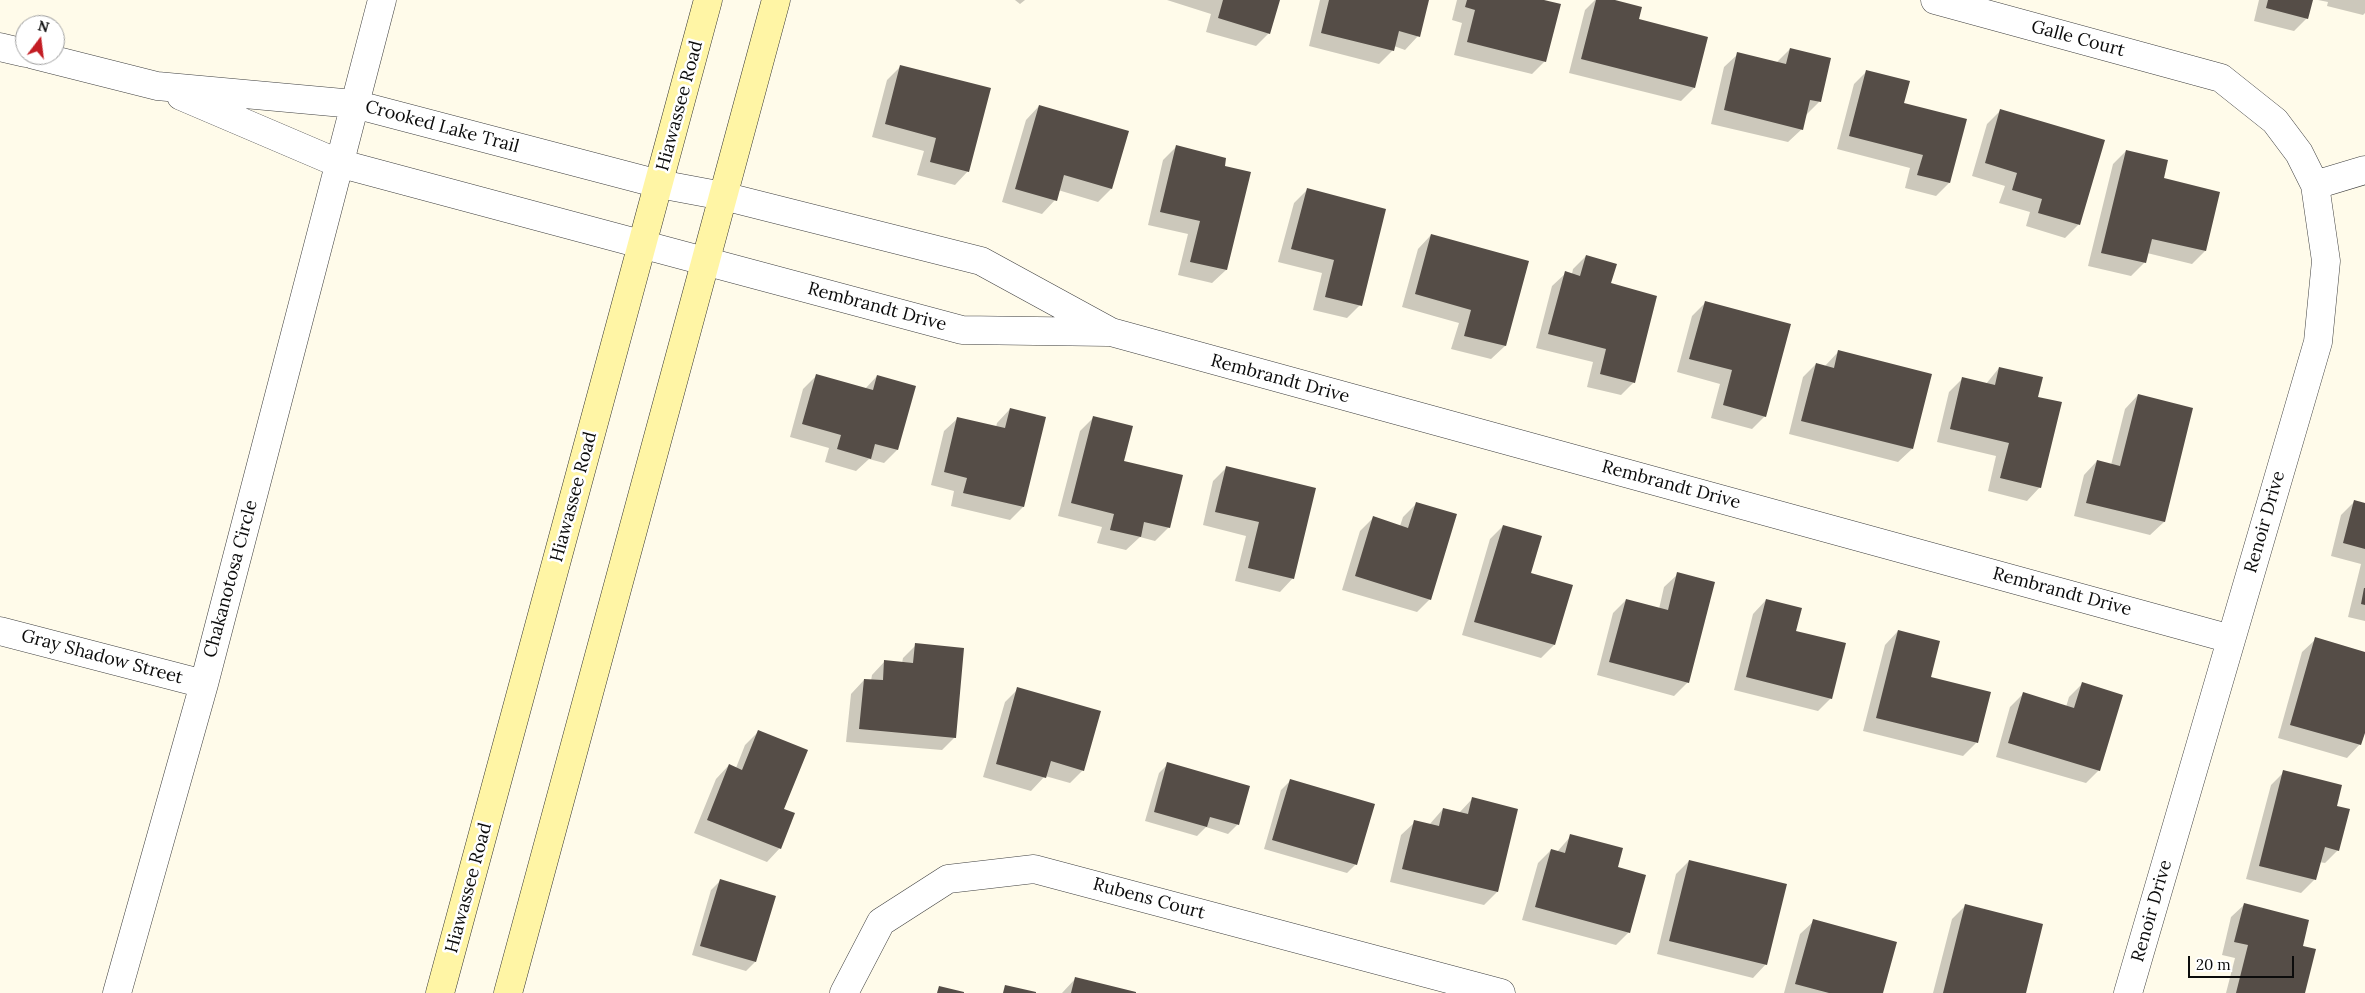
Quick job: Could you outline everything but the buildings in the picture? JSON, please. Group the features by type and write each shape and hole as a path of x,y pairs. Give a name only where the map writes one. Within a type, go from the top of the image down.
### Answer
{"street":[{"name":"Chakanotosa Circle","path":"117,993 204,684 338,163 382,0"},
{"name":"Hiawassee Road","path":"440,993 708,0"},
{"path":"508,993 776,0"},
{"name":"Galle Court","path":"1935,0 2221,78"},
{"path":"0,47 15,51"},
{"name":"Crooked Lake Trail","path":"65,63 157,86 338,163 642,245 706,260"},
{"name":"Renoir Drive","path":"2128,993 2318,342 2326,261 2315,185 2299,153 2275,121 2221,78"},
{"name":"Crooked Lake Trail","path":"157,86 354,104 659,184 723,196"},
{"path":"2315,185 2365,170"},
{"name":"Rembrandt Drive","path":"723,196 981,261 1111,332 2231,638"},
{"name":"Rembrandt Drive","path":"706,260 962,330 1111,332"},
{"name":"Gray Shadow Street","path":"0,631 204,684"},
{"name":"Rubens Court","path":"844,993 881,922 948,879 1034,869 1502,993"}]}
